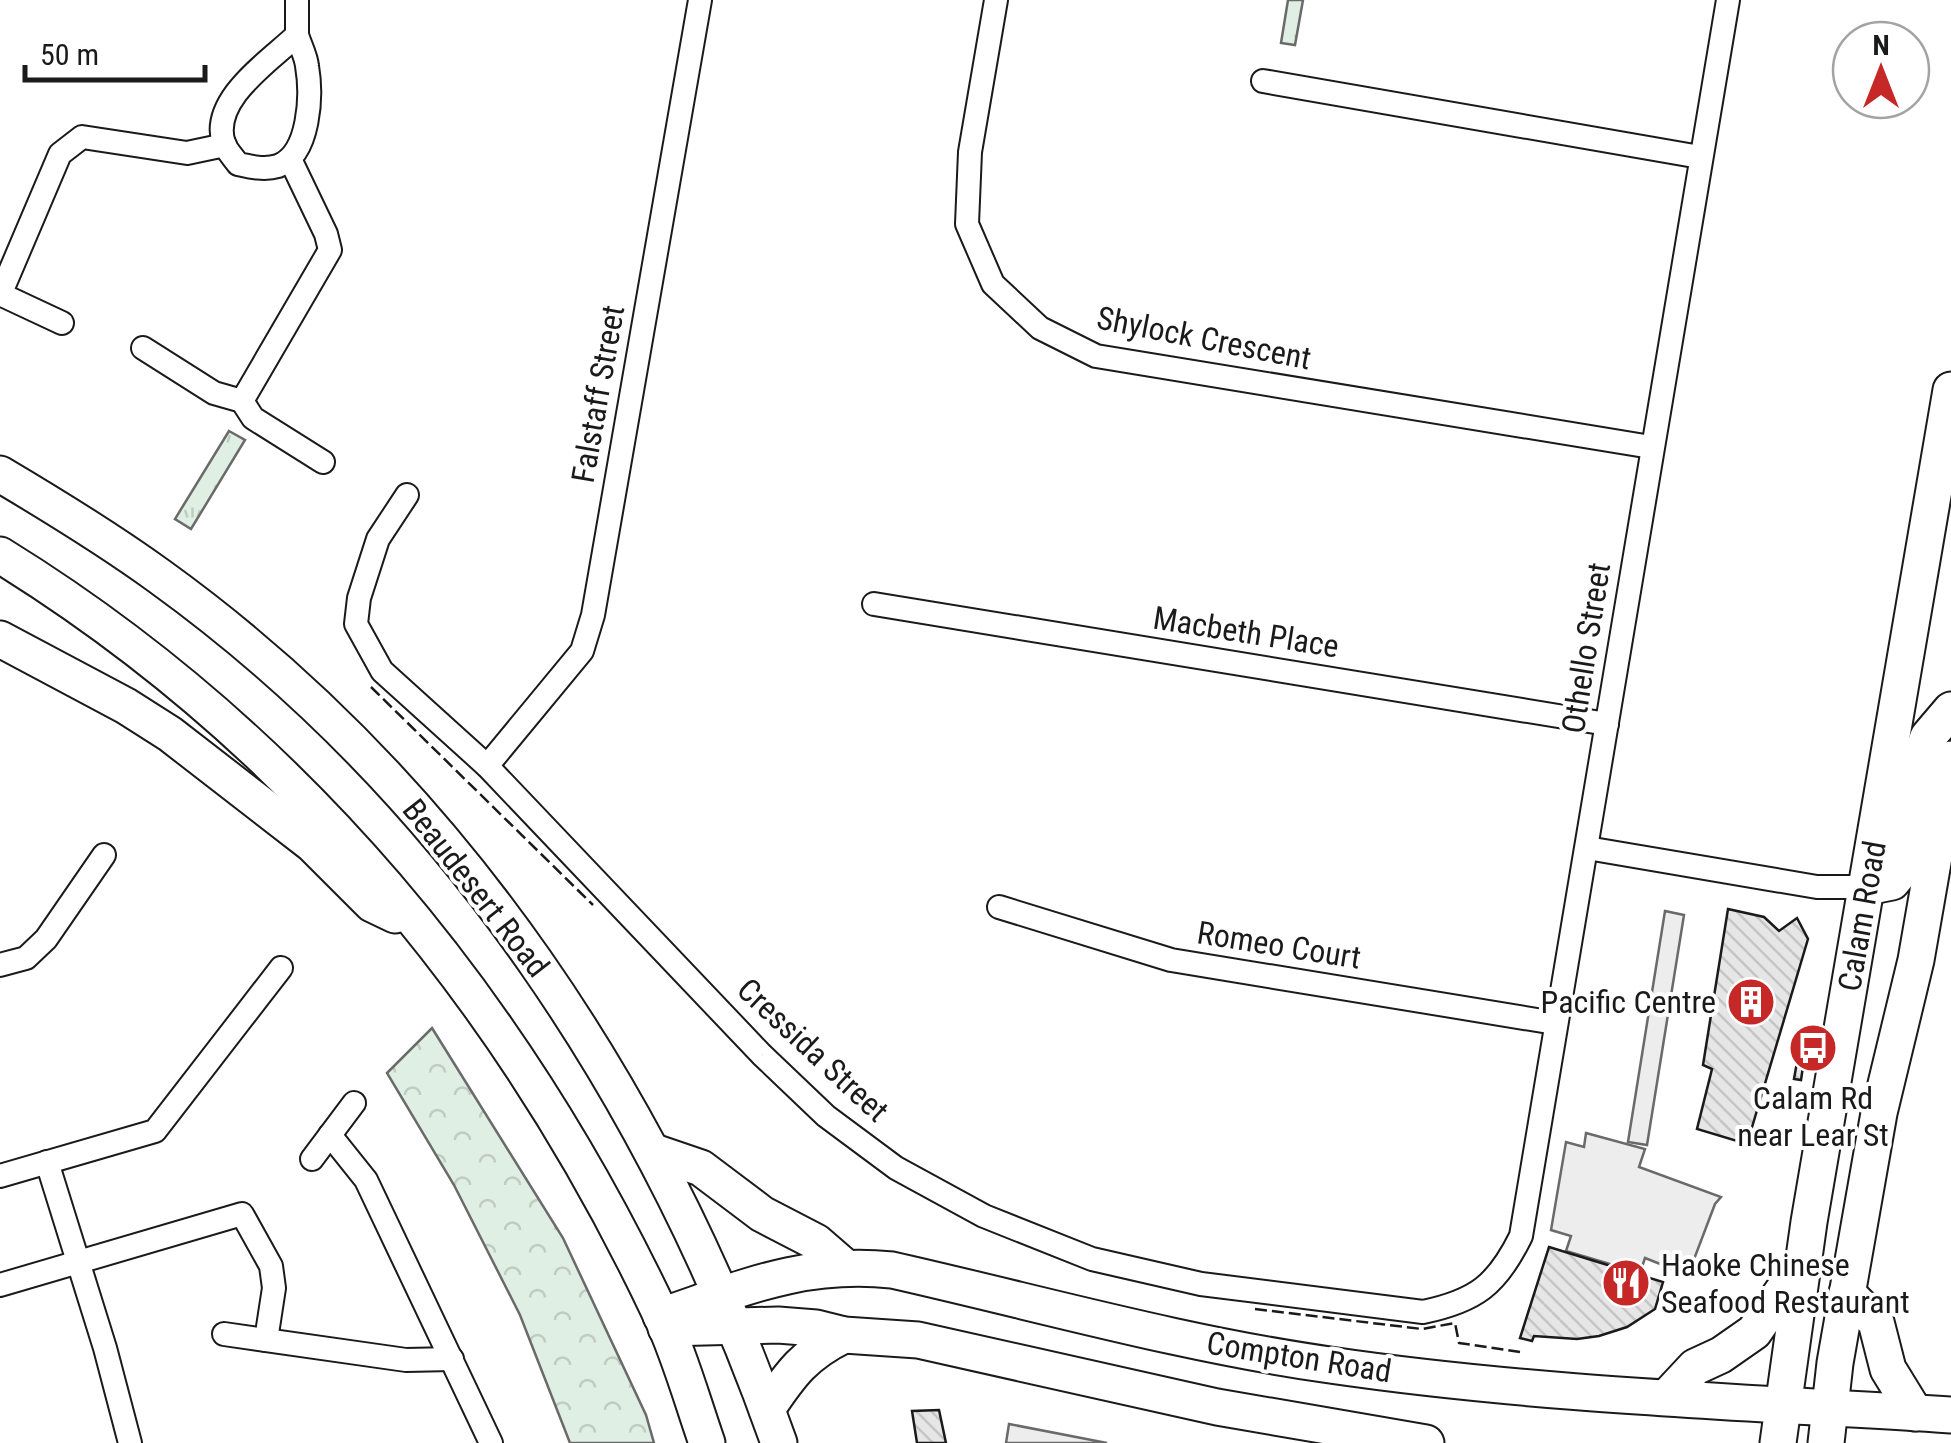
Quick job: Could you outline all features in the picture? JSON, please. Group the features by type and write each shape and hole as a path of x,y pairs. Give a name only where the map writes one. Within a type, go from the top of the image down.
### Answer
{"main road":[{"name":"Calam Road","path":"1778,1443 1803,1265 1951,390"},
{"name":"Beaudesert Road","path":"0,474 162,578 295,688 426,819 490,896 588,1038 654,1152 704,1254 779,1443"},
{"name":"Beaudesert Road","path":"0,555 96,619 238,734 360,854 423,928 541,1096 580,1161 664,1322 707,1443"},
{"path":"0,639 170,734 312,844 372,904 423,928"},
{"path":"1868,887 1892,882 1901,872 1925,744 1951,710"},
{"name":"Calam Road","path":"1826,1443 1847,1293 1879,1113 1922,930 1951,759"},
{"path":"654,1152 701,1168 762,1214 816,1242 846,1268"},
{"path":"1667,1397 1696,1367 1722,1356 1754,1332 1803,1265"},
{"name":"Compton Road","path":"664,1322 728,1310 789,1273 846,1268 892,1270 1284,1358 1461,1381 1951,1415"},
{"path":"1847,1293 1876,1322 1895,1384 1915,1413"},
{"name":"Compton Road","path":"728,1310 844,1335 958,1347 1217,1407 1426,1443"},
{"path":"767,1409 800,1362 844,1335"}],"street":[{"path":"297,0 297,35 307,65 307,116 301,143 290,159 276,167 238,164 224,145 222,124 228,108 245,83 297,35"},
{"name":"Falstaff Street","path":"487,766 582,651 593,615 700,0"},
{"name":"Shylock Crescent","path":"996,0 970,152 967,224 993,284 1040,328 1096,356 1651,448"},
{"name":"Othello Street","path":"1480,1292 1504,1270 1521,1236 1728,0"},
{"path":"1263,81 1700,157"},
{"path":"62,323 0,294 60,154 82,137 187,153 224,145"},
{"path":"242,402 330,250 290,159"},
{"path":"143,348 214,394 242,402 254,418 322,462"},
{"name":"Cressida Street","path":"406,495 378,538 359,598 356,624 382,671 487,766 762,1055 826,1116 896,1168 984,1216 1092,1259 1201,1284 1423,1312 1453,1306 1480,1292"},
{"name":"Macbeth Place","path":"874,604 1607,724"},
{"path":"1587,848 1816,888 1868,887"},
{"path":"0,965 26,958 46,939 104,855"},
{"name":"Romeo Court","path":"999,908 1171,960 1555,1023"},
{"path":"0,1176 155,1131 281,968"},
{"path":"312,1159 354,1103"},
{"path":"330,1135 366,1180 491,1443"},
{"path":"47,1162 130,1443"},
{"path":"0,1285 242,1214 271,1266 274,1288 266,1340"},
{"path":"224,1334 406,1360 452,1360"}],"green space":[{"path":"1288,0 1303,0 1295,45 1281,43"},
{"path":"229,431 245,440 191,529 175,519"},
{"path":"432,1028 563,1238 646,1415 654,1443 570,1443 520,1315 454,1185 387,1073"}],"shaded area":[{"path":"1665,911 1684,915 1647,1145 1628,1142"},
{"path":"1586,1133 1645,1149 1639,1167 1721,1197 1688,1275 1645,1258 1640,1273 1566,1251 1571,1236 1551,1230 1566,1142 1584,1147"},
{"path":"1009,1424 1107,1443 1006,1443"}],"building":[{"name":"Pacific Centre","path":"1728,909 1764,917 1779,931 1797,918 1808,939 1747,1144 1697,1129 1712,1069 1703,1065"},
{"path":"1800,1045 1806,1046 1801,1080 1794,1079"},
{"path":"1549,1247 1663,1282 1655,1309 1627,1327 1599,1336 1534,1336 1532,1341 1520,1338"},
{"path":"939,1410 946,1443 917,1443 912,1411"}],"fence":[{"path":"371,687 593,905"},
{"path":"1255,1309 1422,1329 1455,1323 1459,1343 1520,1352"}],"place":[{"name":"Pacific Centre","path":"1751,1002"},
{"name":"Calam Rd near Lear St","path":"1813,1048"},
{"name":"Haoke Chinese Seafood Restaurant","path":"1626,1283"}]}
